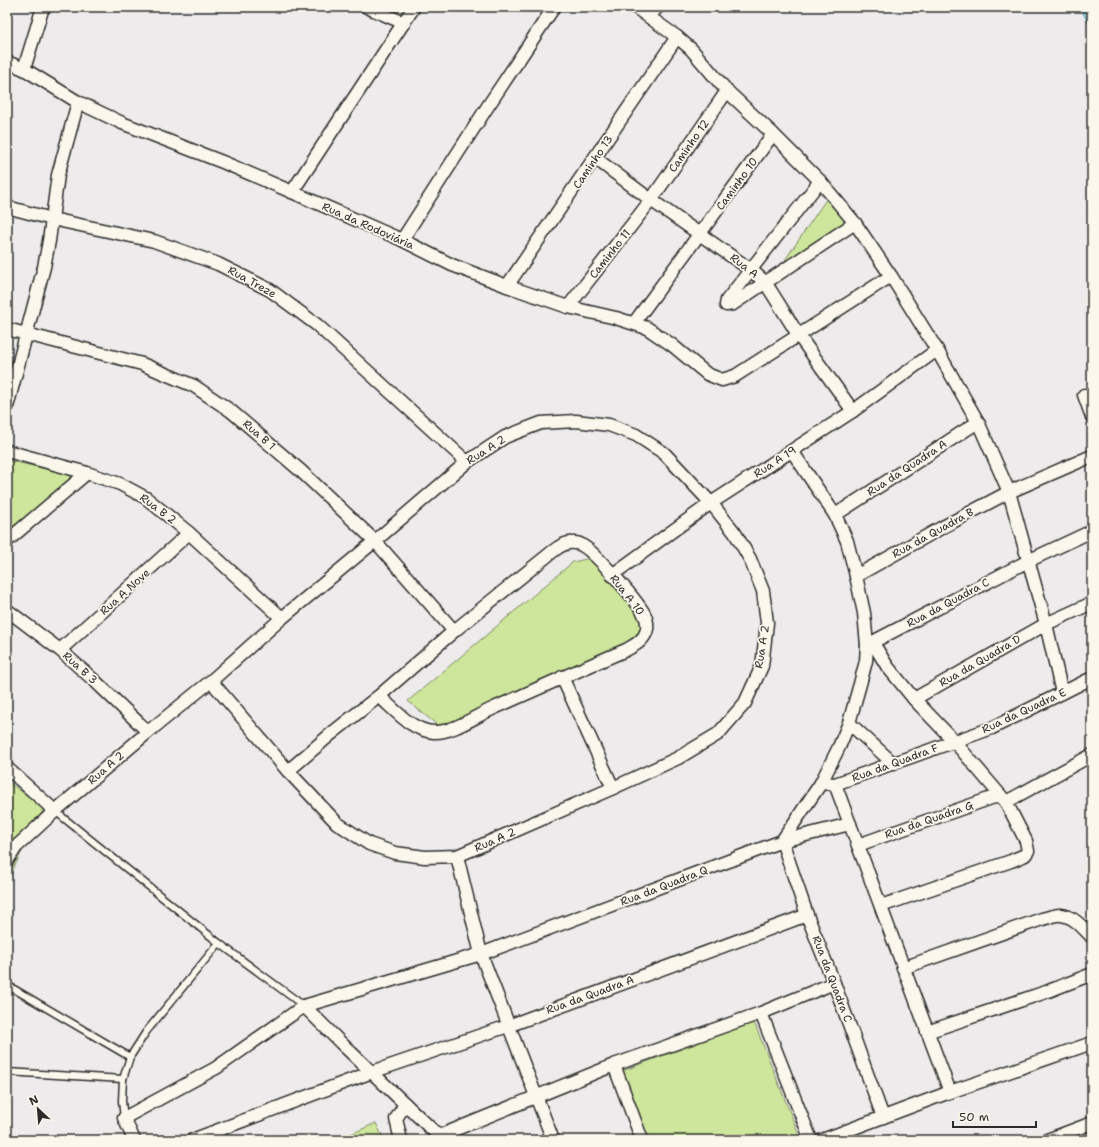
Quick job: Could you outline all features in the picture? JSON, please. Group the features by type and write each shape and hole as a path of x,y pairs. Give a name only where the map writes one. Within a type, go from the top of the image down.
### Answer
{"street":[{"path":"24,69 43,7"},
{"path":"367,7 404,23"},
{"path":"292,192 414,7"},
{"path":"402,240 554,7"},
{"path":"635,7 677,37 701,60 727,91 820,181 855,223 891,276 937,350 978,422 1009,492 1046,624 1062,693"},
{"path":"648,16 658,7"},
{"name":"Caminho 13","path":"507,286 677,37"},
{"name":"Rua da Rodoviária","path":"7,62 24,69 78,102 129,125 225,163 292,192 402,240 452,265 568,307 634,323 647,328 707,374 722,380 728,379 799,336"},
{"name":"Caminho 12","path":"651,200 727,91"},
{"path":"7,407 44,267 58,175 78,102"},
{"name":"Caminho 10","path":"634,323 773,134"},
{"name":"Rua A","path":"595,158 651,200 751,270 765,282 799,336 853,411"},
{"path":"820,181 727,300 726,305 733,304 855,223"},
{"name":"Caminho 11","path":"568,307 651,200"},
{"name":"Rua Treze","path":"7,207 52,219 154,241 218,264 270,290 317,325 467,462"},
{"path":"799,336 891,276"},
{"name":"Rua B 1","path":"7,328 142,364 194,386 237,416 302,472 375,541 454,631"},
{"name":"Rua A 19","path":"612,575 711,503 853,411 937,350"},
{"path":"1084,395 1092,417"},
{"name":"Rua A 2","path":"7,861 14,846 467,462 505,437 541,423 576,421 609,425 636,435 664,453 711,503 734,532 750,559 764,591 767,623 762,666 745,703 718,734 678,758 457,856 425,857 395,853 369,844 337,823 288,771 210,681"},
{"name":"Rua da Quadra A","path":"835,515 978,422"},
{"name":"Rua B 2","path":"7,451 87,473 120,484 146,498 189,533 282,618"},
{"path":"782,842 821,783 839,747 849,723 870,644 847,541 835,515 792,451"},
{"name":"Rua da Quadra B","path":"856,576 1009,492 1092,456"},
{"path":"7,541 87,473"},
{"name":"Rua da Quadra C","path":"870,644 1028,561 1092,531"},
{"name":"Rua A Nove","path":"60,650 189,533"},
{"name":"Rua A 10","path":"288,771 331,734 379,696 454,631 563,544 572,542 583,546 612,575 642,611 647,621 648,628 646,636 638,644 476,716 450,730 435,732 422,730 409,722 379,696"},
{"name":"Rua da Quadra D","path":"914,699 1046,624 1092,603"},
{"name":"Rua B 3","path":"7,610 60,650 148,732"},
{"path":"870,644 914,699 954,741 1003,799 1026,840 1028,851 1025,855 1011,861 881,906"},
{"path":"562,678 613,788"},
{"name":"Rua da Quadra E","path":"954,741 992,728 1092,678"},
{"path":"849,723 894,764"},
{"name":"Rua da Quadra F","path":"835,784 894,764 954,741"},
{"name":"Rua da Quadra G","path":"858,845 1003,799 1092,756"},
{"path":"7,768 55,811"},
{"path":"821,783 835,784 950,1092"},
{"name":"Rua da Quadra Q","path":"124,1118 216,1068 304,1006 480,954 782,842 850,824"},
{"name":"Rua da Quadra C","path":"782,842 807,915 834,983 883,1117"},
{"path":"457,856 480,954 553,1140"},
{"path":"903,968 1060,914 1069,916 1092,938"},
{"name":"Rua da Quadra A","path":"192,1140 372,1072 508,1026 807,915"},
{"path":"927,1032 1046,992 1092,974"},
{"path":"304,1006 441,1138 536,1096 614,1064 761,1013 834,983"},
{"path":"761,1013 811,1140"},
{"path":"822,1140 950,1092 1092,1043"},
{"path":"614,1064 642,1140"},
{"path":"401,1140 396,1119 405,1104"},
{"path":"124,1118 134,1140"},
{"path":"1047,1140 1092,1123"}],"lane":[{"path":"55,811 220,943 304,1006"},
{"path":"124,1118 122,1101 123,1079 130,1057 146,1032 220,943"},
{"path":"7,985 130,1057"},
{"path":"7,1072 123,1079"}],"green space":[{"path":"827,198 849,222 777,272"},
{"path":"7,460 80,477 7,538"},
{"path":"586,559 594,561 645,621 641,641 442,729 408,701 573,562"},
{"path":"7,781 44,808 7,881"},
{"path":"754,1022 801,1140 648,1140 622,1071"},
{"path":"376,1123 384,1140 337,1140"}],"water":[{"path":"1080,7 1092,7 1092,30"}]}
